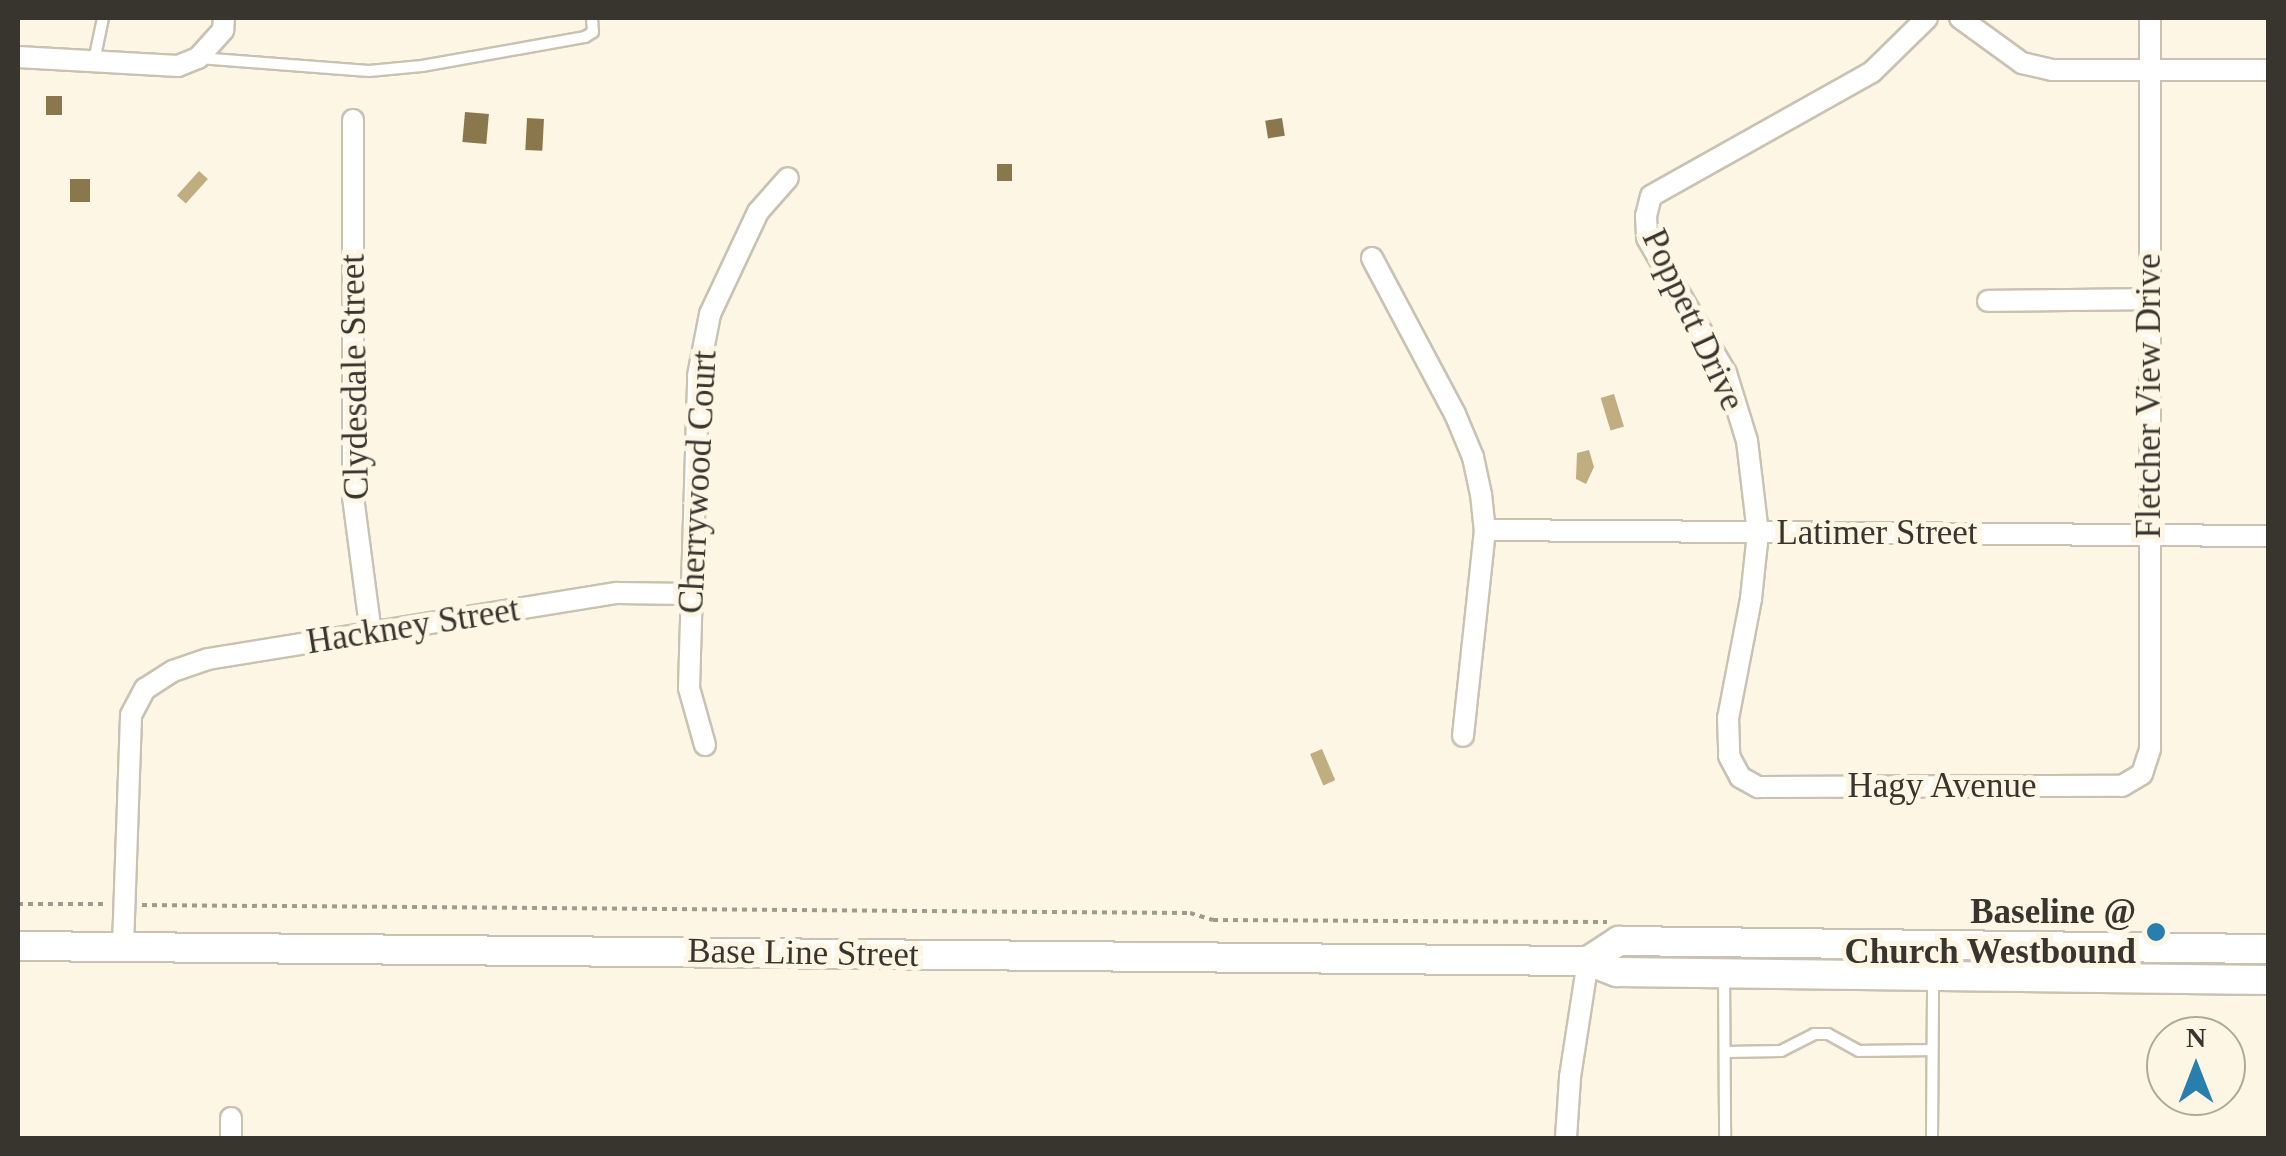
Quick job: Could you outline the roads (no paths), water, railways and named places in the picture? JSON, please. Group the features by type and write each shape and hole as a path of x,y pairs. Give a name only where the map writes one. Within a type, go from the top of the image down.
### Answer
{"main road":[{"name":"Base Line Street","path":"1588,961 1619,941 2268,949"},
{"path":"1933,976 1940,963 1952,960 2030,957 2070,944"},
{"name":"Base Line Street","path":"18,946 1588,961 1617,972 2268,980"}],"street":[{"path":"18,57 178,66 198,58 223,30 224,18"},
{"name":"Poppett Drive","path":"1740,778 1729,756 1728,718 1751,600 1758,533 1746,441 1726,372 1648,238 1646,216 1651,196 1872,72 1927,18"},
{"path":"1960,18 2022,63 2052,70 2268,70"},
{"name":"Fletcher View Drive","path":"2142,774 2150,749 2150,18"},
{"name":"Clydesdale Street","path":"353,120 353,497 371,633"},
{"name":"Cherrywood Court","path":"705,745 690,688 688,594 698,376 710,314 758,212 788,178"},
{"path":"1372,258 1473,457 1484,530 1463,736"},
{"path":"1988,300 2150,299"},
{"name":"Latimer Street","path":"1484,530 2268,536"},
{"name":"Hackney Street","path":"122,946 126,746 131,714 144,689 173,670 208,658 617,593 688,594"},
{"name":"Hagy Avenue","path":"1740,778 1758,787 2122,786 2142,774"},
{"path":"1566,1138 1570,1077 1588,961"}],"lane":[{"path":"94,62 103,18"},
{"path":"198,58 369,71 422,66 585,37 593,32 592,18"},
{"path":"1724,973 1726,1138"},
{"path":"1932,1138 1933,976"},
{"path":"1725,1052 1781,1051 1814,1034 1828,1034 1859,1051 1932,1050"}],"place":[{"name":"Baseline @ Church Westbound","path":"2156,932"}]}
